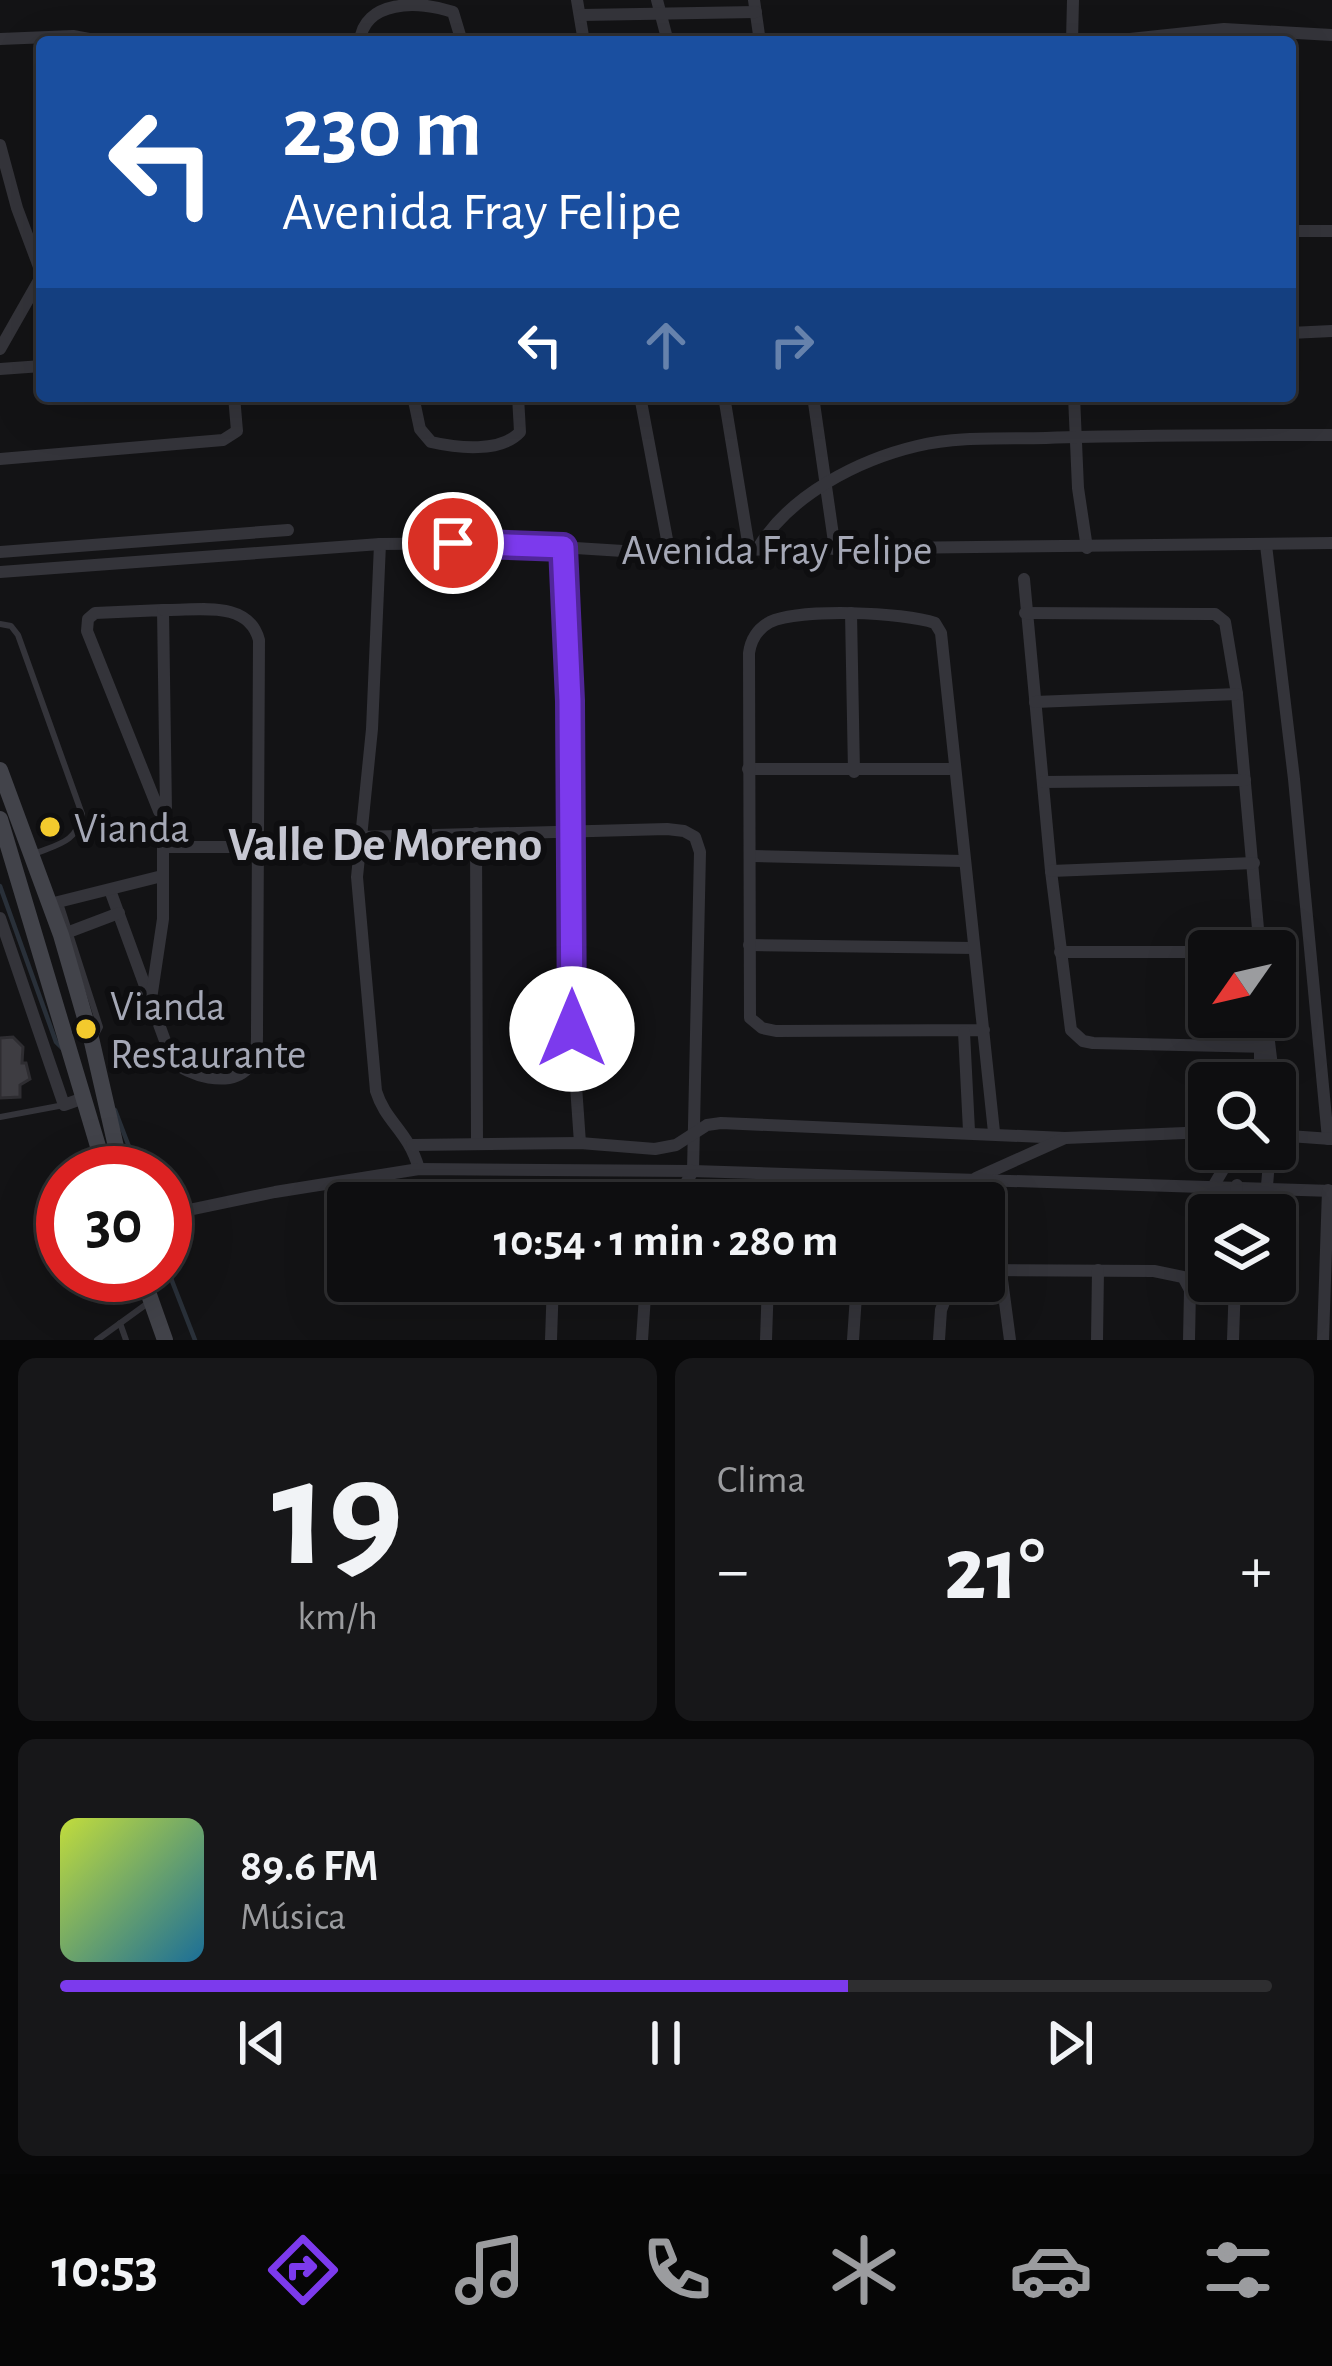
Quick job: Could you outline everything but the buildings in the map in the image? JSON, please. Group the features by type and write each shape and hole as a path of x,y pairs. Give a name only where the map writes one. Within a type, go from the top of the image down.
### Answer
{"main road":[{"path":"0,770 66,933 116,1146"},
{"path":"0,819 35,926 73,1102 93,1146"},
{"path":"151,1302 165,1340"}],"street":[{"path":"361,36 368,14 398,1 425,0 452,12 460,36"},
{"path":"1072,36 1073,0"},
{"path":"659,6 666,36"},
{"path":"579,7 755,6 762,36"},
{"path":"1153,36 1225,29 1332,35"},
{"path":"0,39 36,38"},
{"path":"0,145 16,208 36,260"},
{"path":"1296,231 1332,231"},
{"path":"0,349 36,286"},
{"path":"1296,333 1332,331"},
{"path":"0,369 36,366"},
{"path":"0,459 213,443 232,436 240,422 235,402"},
{"path":"414,402 420,429 431,442 496,446 520,432 518,402"},
{"path":"641,402 669,550"},
{"path":"725,402 753,548"},
{"path":"814,402 835,549"},
{"path":"1074,402 1087,548"},
{"path":"753,548 826,483 918,446 952,440 1332,434"},
{"path":"0,552 289,530"},
{"name":"Avenida Fray Felipe","path":"0,572 380,544 669,550 1332,543"},
{"path":"380,544 358,910 372,1071 383,1110 412,1145 419,1169"},
{"path":"1266,545 1330,1139 1296,1137"},
{"path":"563,547 570,701 572,1042 580,1144"},
{"path":"1024,579 1068,1020 1083,1041 1263,1047"},
{"path":"151,1000 160,955 166,811 164,610"},
{"path":"110,890 166,1050 182,1070 227,1077 249,1068 256,1055 257,1029 259,640 255,627 238,611 95,613 88,619 88,631 159,811 166,811"},
{"path":"1025,613 1215,614 1226,628 1237,694 1259,930"},
{"path":"851,614 854,772"},
{"path":"984,1030 762,1028 749,1018 749,653 754,635 772,621 851,614 906,616 935,623 943,640 963,861 984,1030 994,1132"},
{"path":"1034,702 1237,694"},
{"path":"748,769 955,769"},
{"path":"1043,782 1245,780"},
{"path":"359,837 667,829 690,833 698,843 695,1132 693,1171 686,1182"},
{"path":"476,832 477,1142"},
{"path":"163,847 258,847"},
{"path":"751,856 963,861"},
{"path":"1051,871 1254,863"},
{"path":"55,903 162,876"},
{"path":"66,933 119,913"},
{"path":"0,918 73,1102"},
{"path":"749,945 974,948"},
{"path":"1060,952 1188,952"},
{"path":"964,1032 969,1131"},
{"path":"1262,1062 1264,1038"},
{"path":"1263,1047 1267,1062"},
{"path":"412,1145 477,1142 656,1149 676,1145 721,1123 1065,1138 1188,1133"},
{"path":"192,1209 419,1169 571,1168 963,1182 1026,1159 1065,1138"},
{"path":"570,1182 571,1168"},
{"path":"1214,1185 1223,1170"},
{"path":"1267,1186 1268,1170"},
{"path":"1005,1182 1330,1190 1323,1340"},
{"path":"1237,1185 1237,1194"},
{"path":"1005,1270 1154,1271 1184,1277 1190,1290 1189,1340"},
{"path":"1097,1340 1098,1270"},
{"path":"1005,1294 1010,1340"},
{"path":"550,1340 552,1302"},
{"path":"642,1340 645,1302"},
{"path":"766,1340 767,1302"},
{"path":"853,1340 855,1302"},
{"path":"940,1340 944,1302"},
{"path":"1233,1340 1234,1302"}],"lane":[{"path":"0,624 11,626 18,635 82,814 72,839 31,855"},
{"path":"0,1117 73,1102"},
{"path":"97,1340 147,1302"},
{"path":"120,1323 126,1340"}],"waterway":[{"path":"0,886 62,1048"},
{"path":"115,1110 129,1146"},
{"path":"180,1302 195,1340"}],"place":[{"name":"Vianda","path":"50,827"},
{"name":"Vianda Restaurante","path":"86,1029"}],"district":[{"name":"Valle De Moreno","path":"385,843"}],"route":[{"path":"453,543 563,547 570,701 572,1029"}]}
